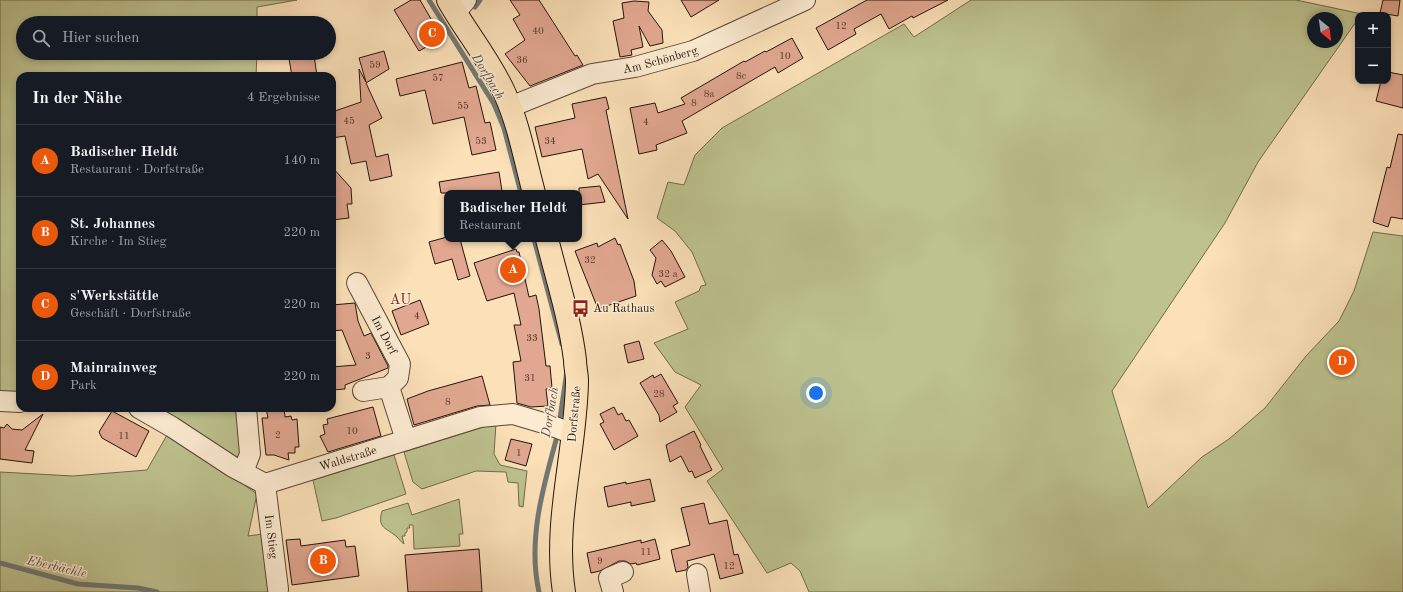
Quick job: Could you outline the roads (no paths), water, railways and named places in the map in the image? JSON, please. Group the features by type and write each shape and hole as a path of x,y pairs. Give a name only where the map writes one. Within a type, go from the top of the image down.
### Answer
{"main road":[{"path":"456,4 505,93 520,138 533,190"},
{"name":"Dorfstraße","path":"548,242 572,339 577,379 576,406 563,430 560,559 564,592"}],"street":[{"name":"Am Schönberg","path":"510,107 592,74 635,67 693,51 805,0"},
{"name":"Im Dorf","path":"356,283 400,364 398,378 389,387"},
{"path":"363,391 389,387 406,440"},
{"path":"0,401 16,402"},
{"path":"146,412 172,427 232,467 265,484"},
{"path":"243,472 250,454 246,412"},
{"name":"Waldstraße","path":"265,484 480,417 513,414 563,430"},
{"name":"Im Stieg","path":"265,484 278,588"},
{"path":"613,592 609,578 623,572"}],"waterway":[{"name":"Dorfbach","path":"429,0 494,104 504,128 520,190"},
{"path":"475,7 480,0"},
{"name":"Dorfbach","path":"535,242 562,344"},
{"name":"Dorfbach","path":"559,425 567,371"},
{"name":"Dorfbach","path":"539,592 536,572 536,532 547,472 558,433"},
{"name":"Eberbächle","path":"0,563 78,584 138,588 157,592"}],"place":[{"name":"s'Werkstättle","path":"432,34"},
{"name":"Badischer Heldt","path":"513,270"},
{"name":"Au Rathaus","path":"580,308"},
{"name":"Mainrainweg","path":"1342,362"},
{"name":"St. Johannes","path":"323,561"}],"district":[{"name":"AU","path":"401,299"}]}
